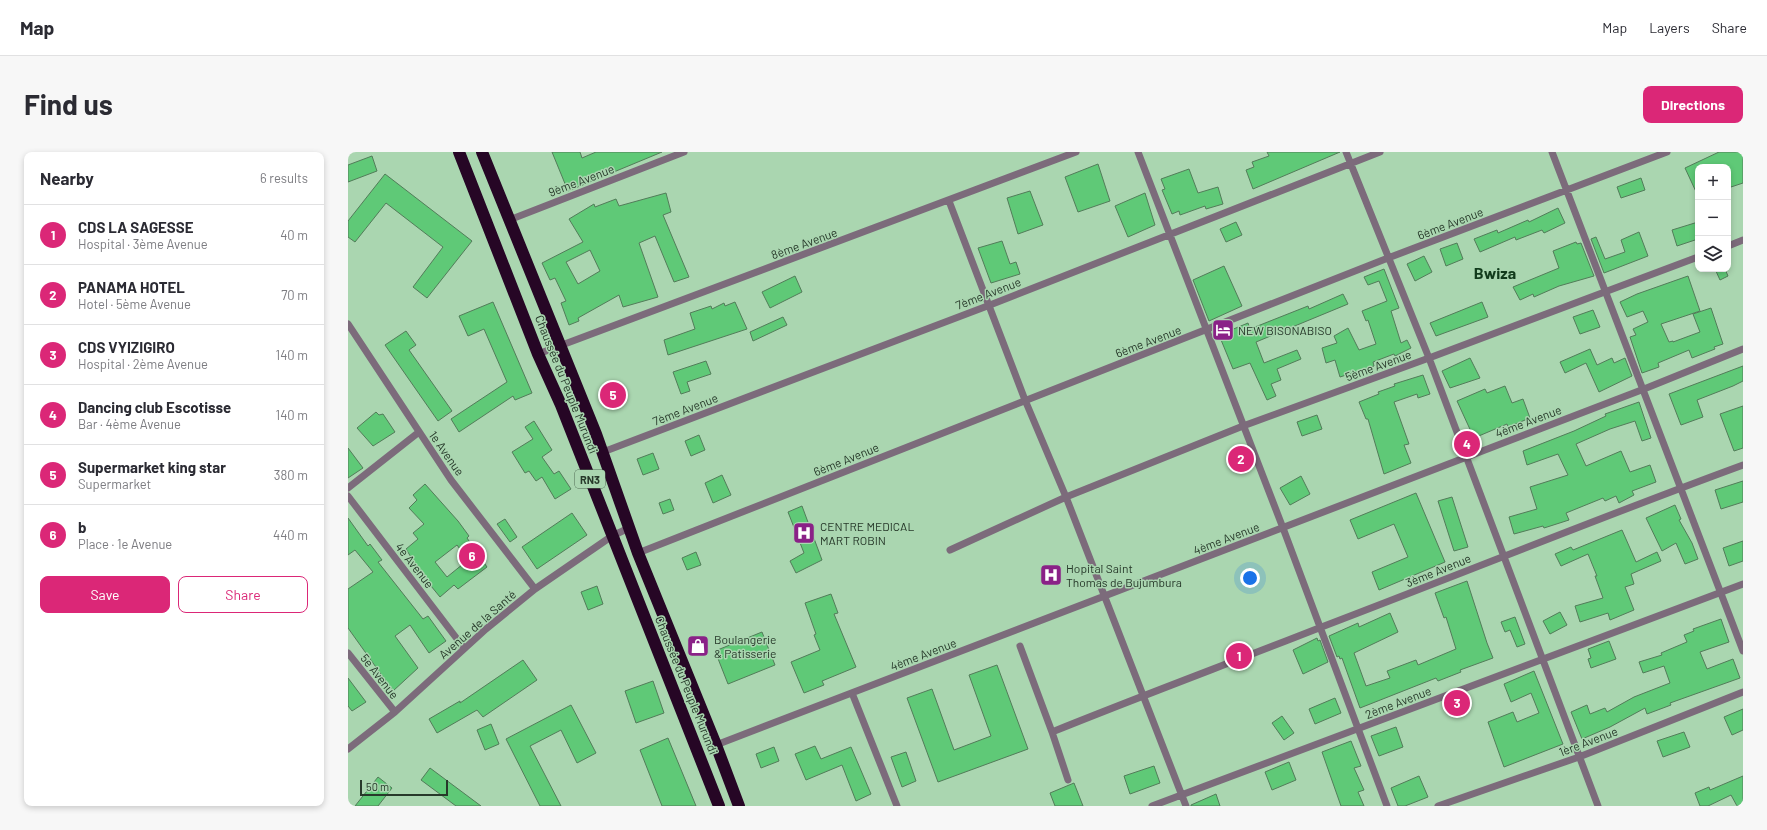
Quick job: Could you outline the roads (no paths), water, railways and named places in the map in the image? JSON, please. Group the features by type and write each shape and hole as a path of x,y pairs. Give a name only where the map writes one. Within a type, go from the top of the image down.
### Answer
{"highway":[{"name":"Chaussée du Peuple Murundi","path":"459,152 538,354 561,405 719,806"},
{"name":"Chaussée du Peuple Murundi","path":"482,152 561,345 603,452 638,553 716,745 739,806"}],"street":[{"name":"9ème Avenue","path":"509,220 684,152"},
{"name":"8ème Avenue","path":"538,354 949,201 1076,152"},
{"path":"1138,152 1283,528 1386,806"},
{"path":"1346,152 1429,358 1465,457 1598,806"},
{"name":"7ème Avenue","path":"603,452 990,305 1380,152"},
{"path":"1552,152 1743,650"},
{"name":"6ème Avenue","path":"638,553 1025,400 1206,331 1388,258 1667,152"},
{"path":"949,201 1025,400 1066,497 1186,806"},
{"path":"1731,245 1743,240"},
{"name":"5ème Avenue","path":"950,550 1066,497 1243,426 1695,258"},
{"name":"1e Avenue","path":"348,324 451,480 535,589"},
{"name":"4ème Avenue","path":"716,745 1644,389 1743,349"},
{"path":"348,488 419,432"},
{"name":"3ème Avenue","path":"1052,732 1142,695 1743,465"},
{"name":"4e Avenue","path":"348,496 464,648"},
{"name":"Avenue de la Santé","path":"348,750 395,712 464,648 535,589 612,536 629,528"},
{"name":"2ème Avenue","path":"1152,806 1743,584"},
{"path":"1020,646 1068,780"},
{"name":"5e Avenue","path":"348,653 395,712"},
{"name":"1ère Avenue","path":"1438,806 1579,757 1743,692"},
{"path":"852,693 897,806"}],"place":[{"name":"NEW BISONABISO","path":"1223,330"},
{"name":"Supermarket king star","path":"613,395"},
{"name":"Dancing club Escotisse","path":"1467,444"},
{"name":"PANAMA HOTEL","path":"1241,459"},
{"name":"CENTRE MEDICAL MART ROBIN","path":"804,533"},
{"name":"b","path":"472,556"},
{"name":"Hopital Saint Thomas de Bujumbura","path":"1051,575"},
{"name":"Boulangerie & Patisserie","path":"698,646"},
{"name":"CDS LA SAGESSE","path":"1239,656"},
{"name":"CDS VYIZIGIRO","path":"1457,703"}],"district":[{"name":"Bwiza","path":"1495,272"}]}
